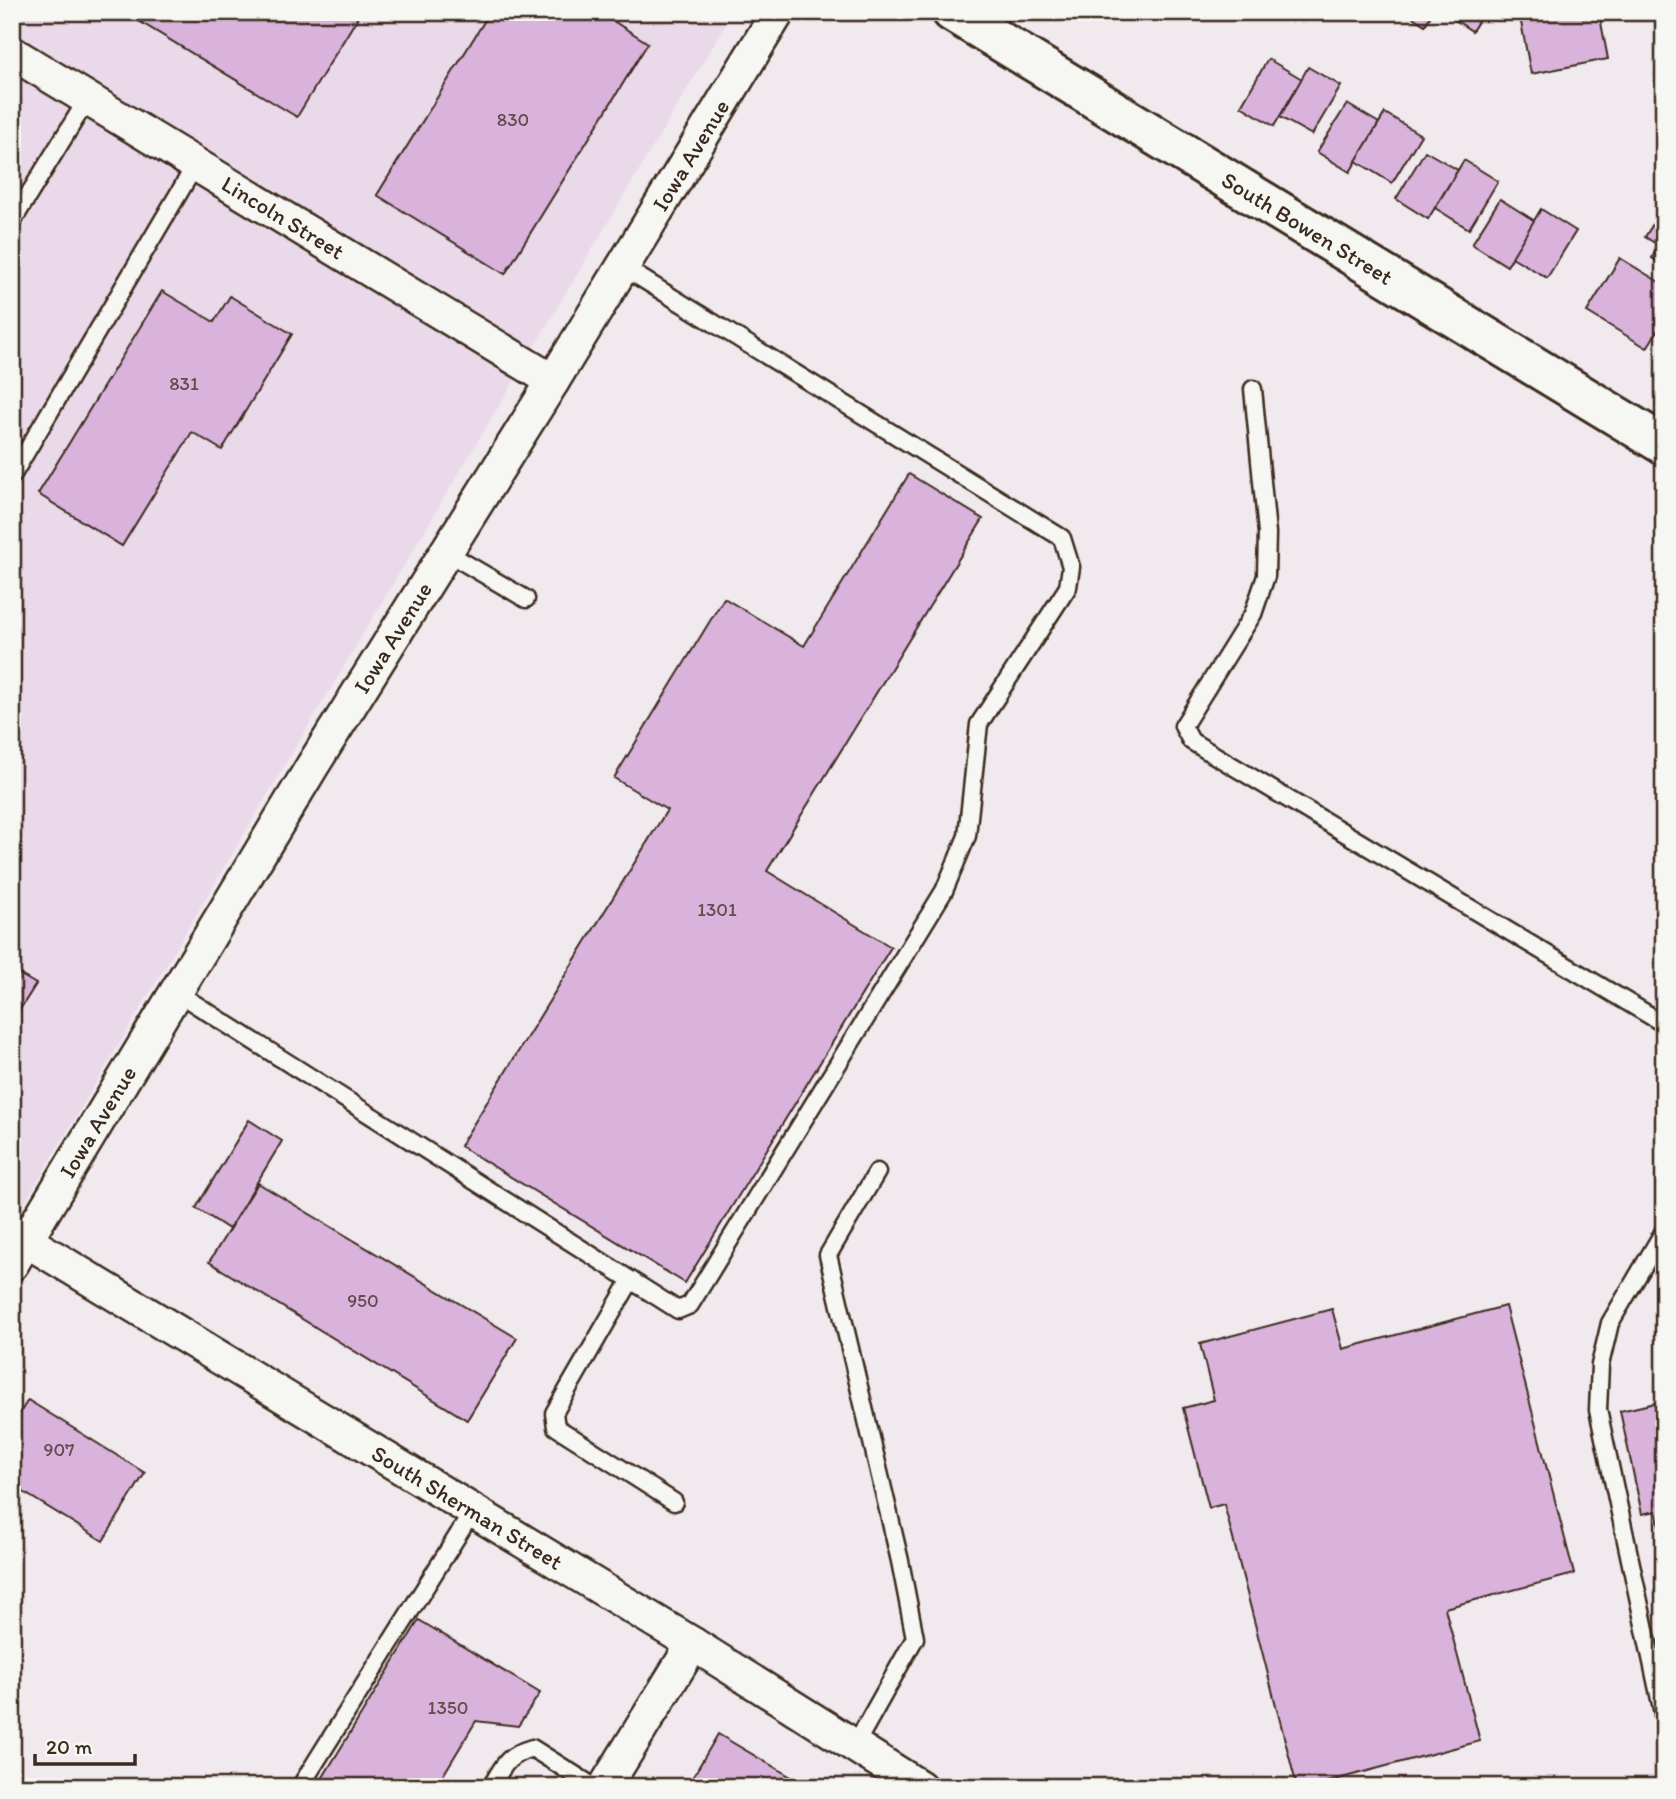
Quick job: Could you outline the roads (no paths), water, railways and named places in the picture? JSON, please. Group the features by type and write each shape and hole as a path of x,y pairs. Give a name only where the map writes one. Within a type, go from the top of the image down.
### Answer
{"street":[{"name":"Iowa Avenue","path":"17,1246 553,382 778,12"},
{"name":"South Bowen Street","path":"952,12 1664,445"},
{"name":"Lincoln Street","path":"12,53 553,382"},
{"name":"South Sherman Street","path":"17,1246 473,1511 693,1644 920,1787"},
{"path":"605,1787 693,1644"}],"lane":[{"path":"12,222 88,97"},
{"path":"12,476 196,164"},
{"path":"176,992 678,1310 690,1305 944,891 967,836 979,724 1068,587 1071,566 1062,538 622,267"},
{"path":"1253,389 1267,533 1266,576 1252,614 1184,726 1191,741 1664,1024"},
{"path":"446,552 526,599"},
{"path":"854,1747 915,1637 900,1561 828,1255 877,1172"},
{"path":"1664,1231 1610,1324 1600,1365 1598,1410 1664,1718"},
{"path":"631,1280 554,1413 556,1427 674,1502"},
{"path":"300,1787 473,1511"},
{"path":"491,1787 506,1760 532,1748 594,1787"}]}
